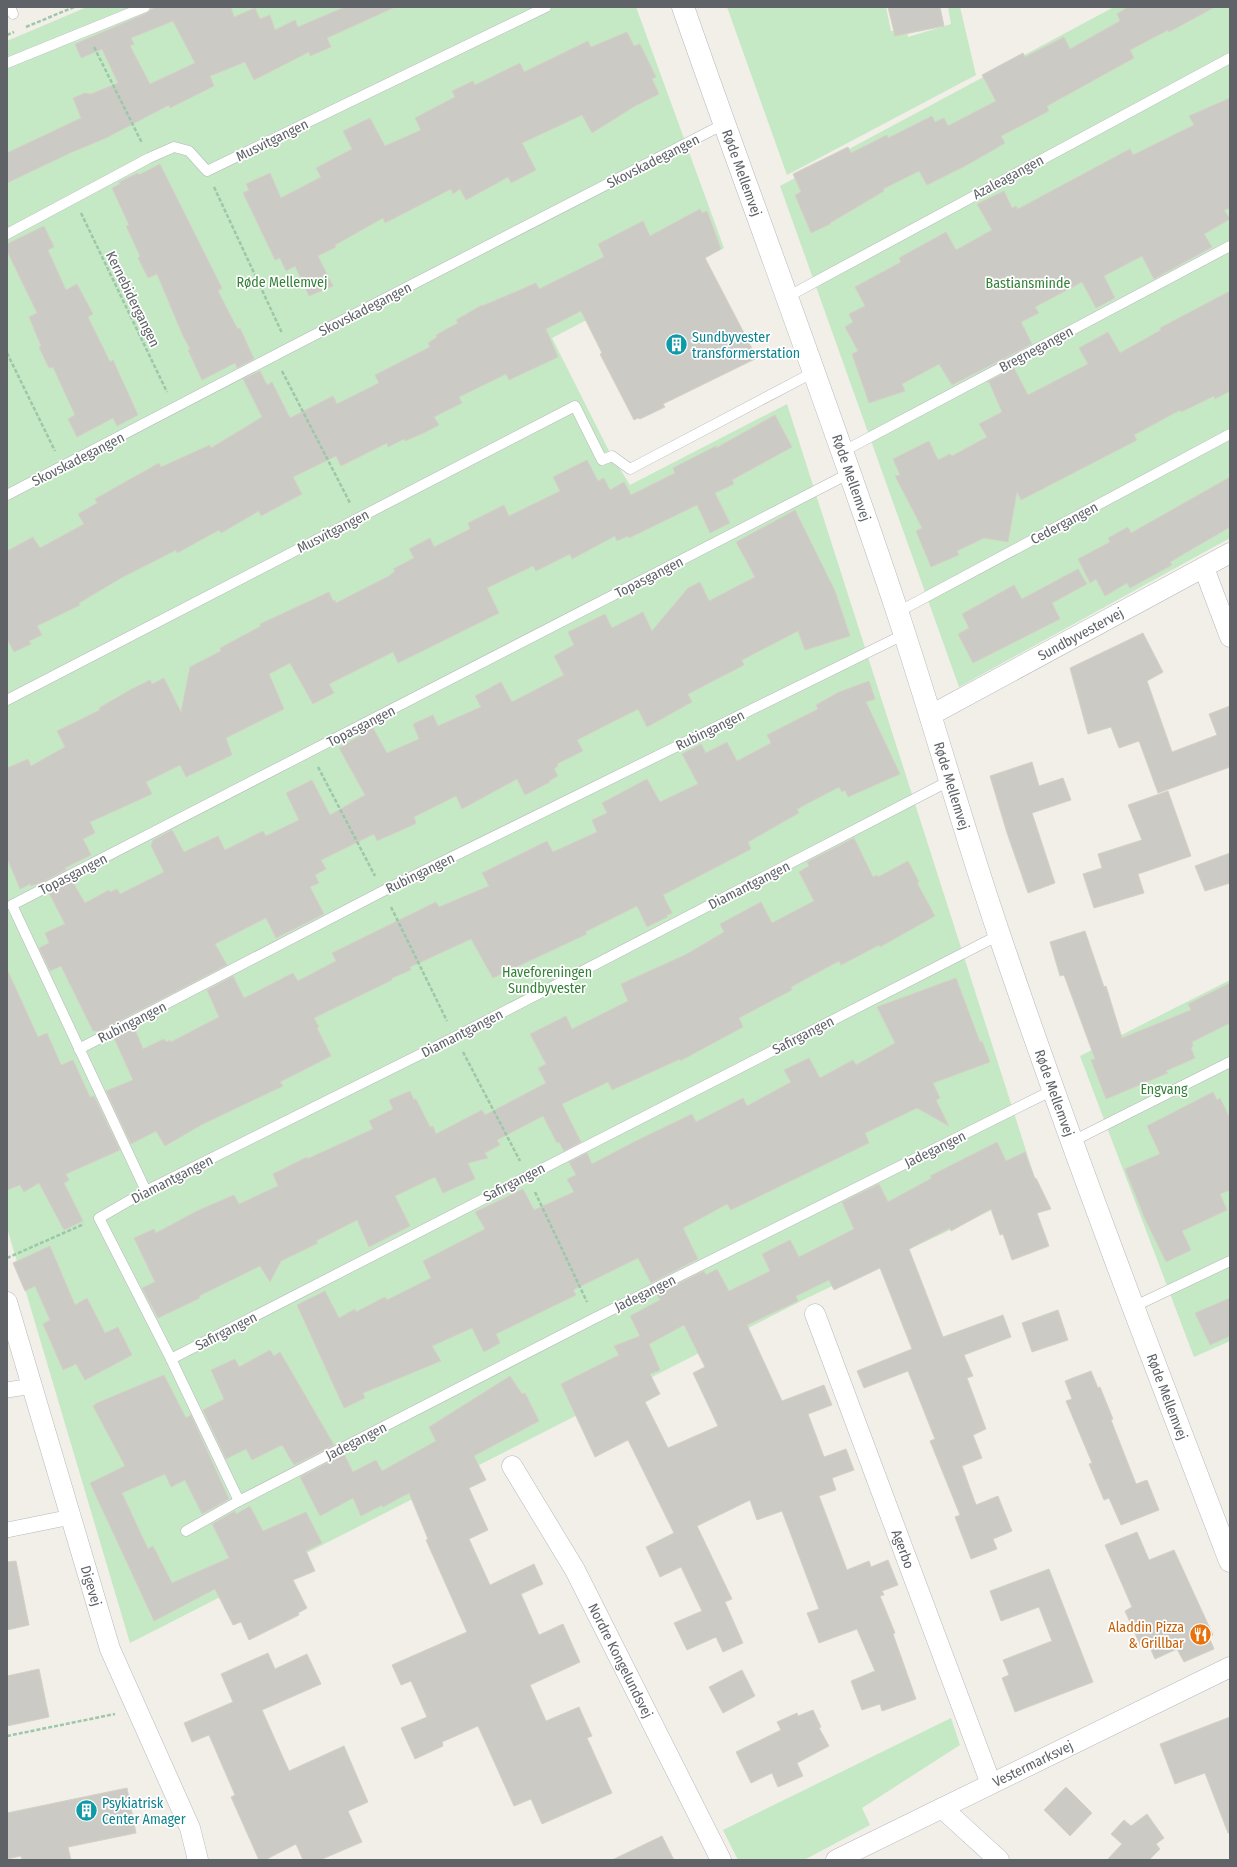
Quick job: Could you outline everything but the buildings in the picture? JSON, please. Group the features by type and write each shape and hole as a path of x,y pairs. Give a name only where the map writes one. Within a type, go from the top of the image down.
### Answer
{"street":[{"name":"Røde Mellemvej","path":"683,7 850,473 898,612 999,935 1053,1090 1073,1141 1133,1308 1230,1561"},
{"name":"Sundbyvestervej","path":"931,715 1230,553"},
{"path":"1204,568 1230,637"},
{"name":"Digevej","path":"7,1302 110,1649 190,1828 198,1860"},
{"name":"Agerbo","path":"815,1314 991,1784"},
{"path":"7,1390 32,1386"},
{"name":"Nordre Kongelundsvej","path":"512,1466 575,1570 720,1860"},
{"path":"7,1530 71,1517"},
{"name":"Vestermarksvej","path":"836,1860 1230,1667"},
{"path":"942,1808 999,1860"}],"lane":[{"path":"7,63 145,7"},
{"name":"Musvitgangen","path":"207,171 546,7"},
{"name":"Azaleagangen","path":"787,297 1230,58"},
{"name":"Skovskadegangen","path":"7,495 724,124"},
{"path":"7,234 149,158 174,147 189,151 207,171"},
{"name":"Bregnegangen","path":"842,452 1230,246"},
{"name":"Musvitgangen","path":"7,700 575,406 602,460 612,456 630,469 814,372"},
{"name":"Cedergangen","path":"898,612 1230,434"},
{"name":"Topasgangen","path":"79,1049 12,905 850,473"},
{"name":"Rubingangen","path":"79,1049 383,891 905,634"},
{"name":"Diamantgangen","path":"99,1218 146,1191 455,1037 951,780"},
{"name":"Safirgangen","path":"171,1359 999,935"},
{"path":"79,1049 146,1191"},
{"path":"1073,1141 1230,1062"},
{"name":"Jadegangen","path":"186,1531 239,1501 595,1318 1053,1090"},
{"path":"99,1218 171,1359 239,1501"},
{"path":"1133,1308 1230,1261"}],"path":[{"path":"25,27 74,7"},
{"path":"7,35 18,30"},
{"path":"86,31 149,158"},
{"path":"207,171 289,348"},
{"name":"Kernebidergangen","path":"74,198 175,408"},
{"path":"7,353 62,467"},
{"path":"274,356 358,518"},
{"path":"7,1258 99,1218"},
{"path":"7,1736 137,1709"}],"green space":[{"name":"Haveforeningen Sundbyvester","path":"87,7 636,7 724,248 552,338 610,453 630,485 787,404 1038,1188 805,1299 130,1643 7,1228 7,41"},
{"path":"727,7 886,7 891,31 907,31 908,37 951,24 948,7 960,7 976,75 787,175"},
{"name":"Bastiansminde","path":"1114,7 1230,7 1230,538 959,687 780,186"},
{"name":"Engvang","path":"1230,980 1230,1341 1194,1357 1080,1056"},
{"path":"951,1718 960,1745 862,1808 870,1825 804,1860 738,1860 723,1830"}],"place":[{"name":"Sundbyvester transformerstation","path":"676,345"},
{"name":"Aladdin Pizza & Grillbar","path":"1200,1635"},
{"name":"Psykiatrisk Center Amager","path":"86,1811"}]}
